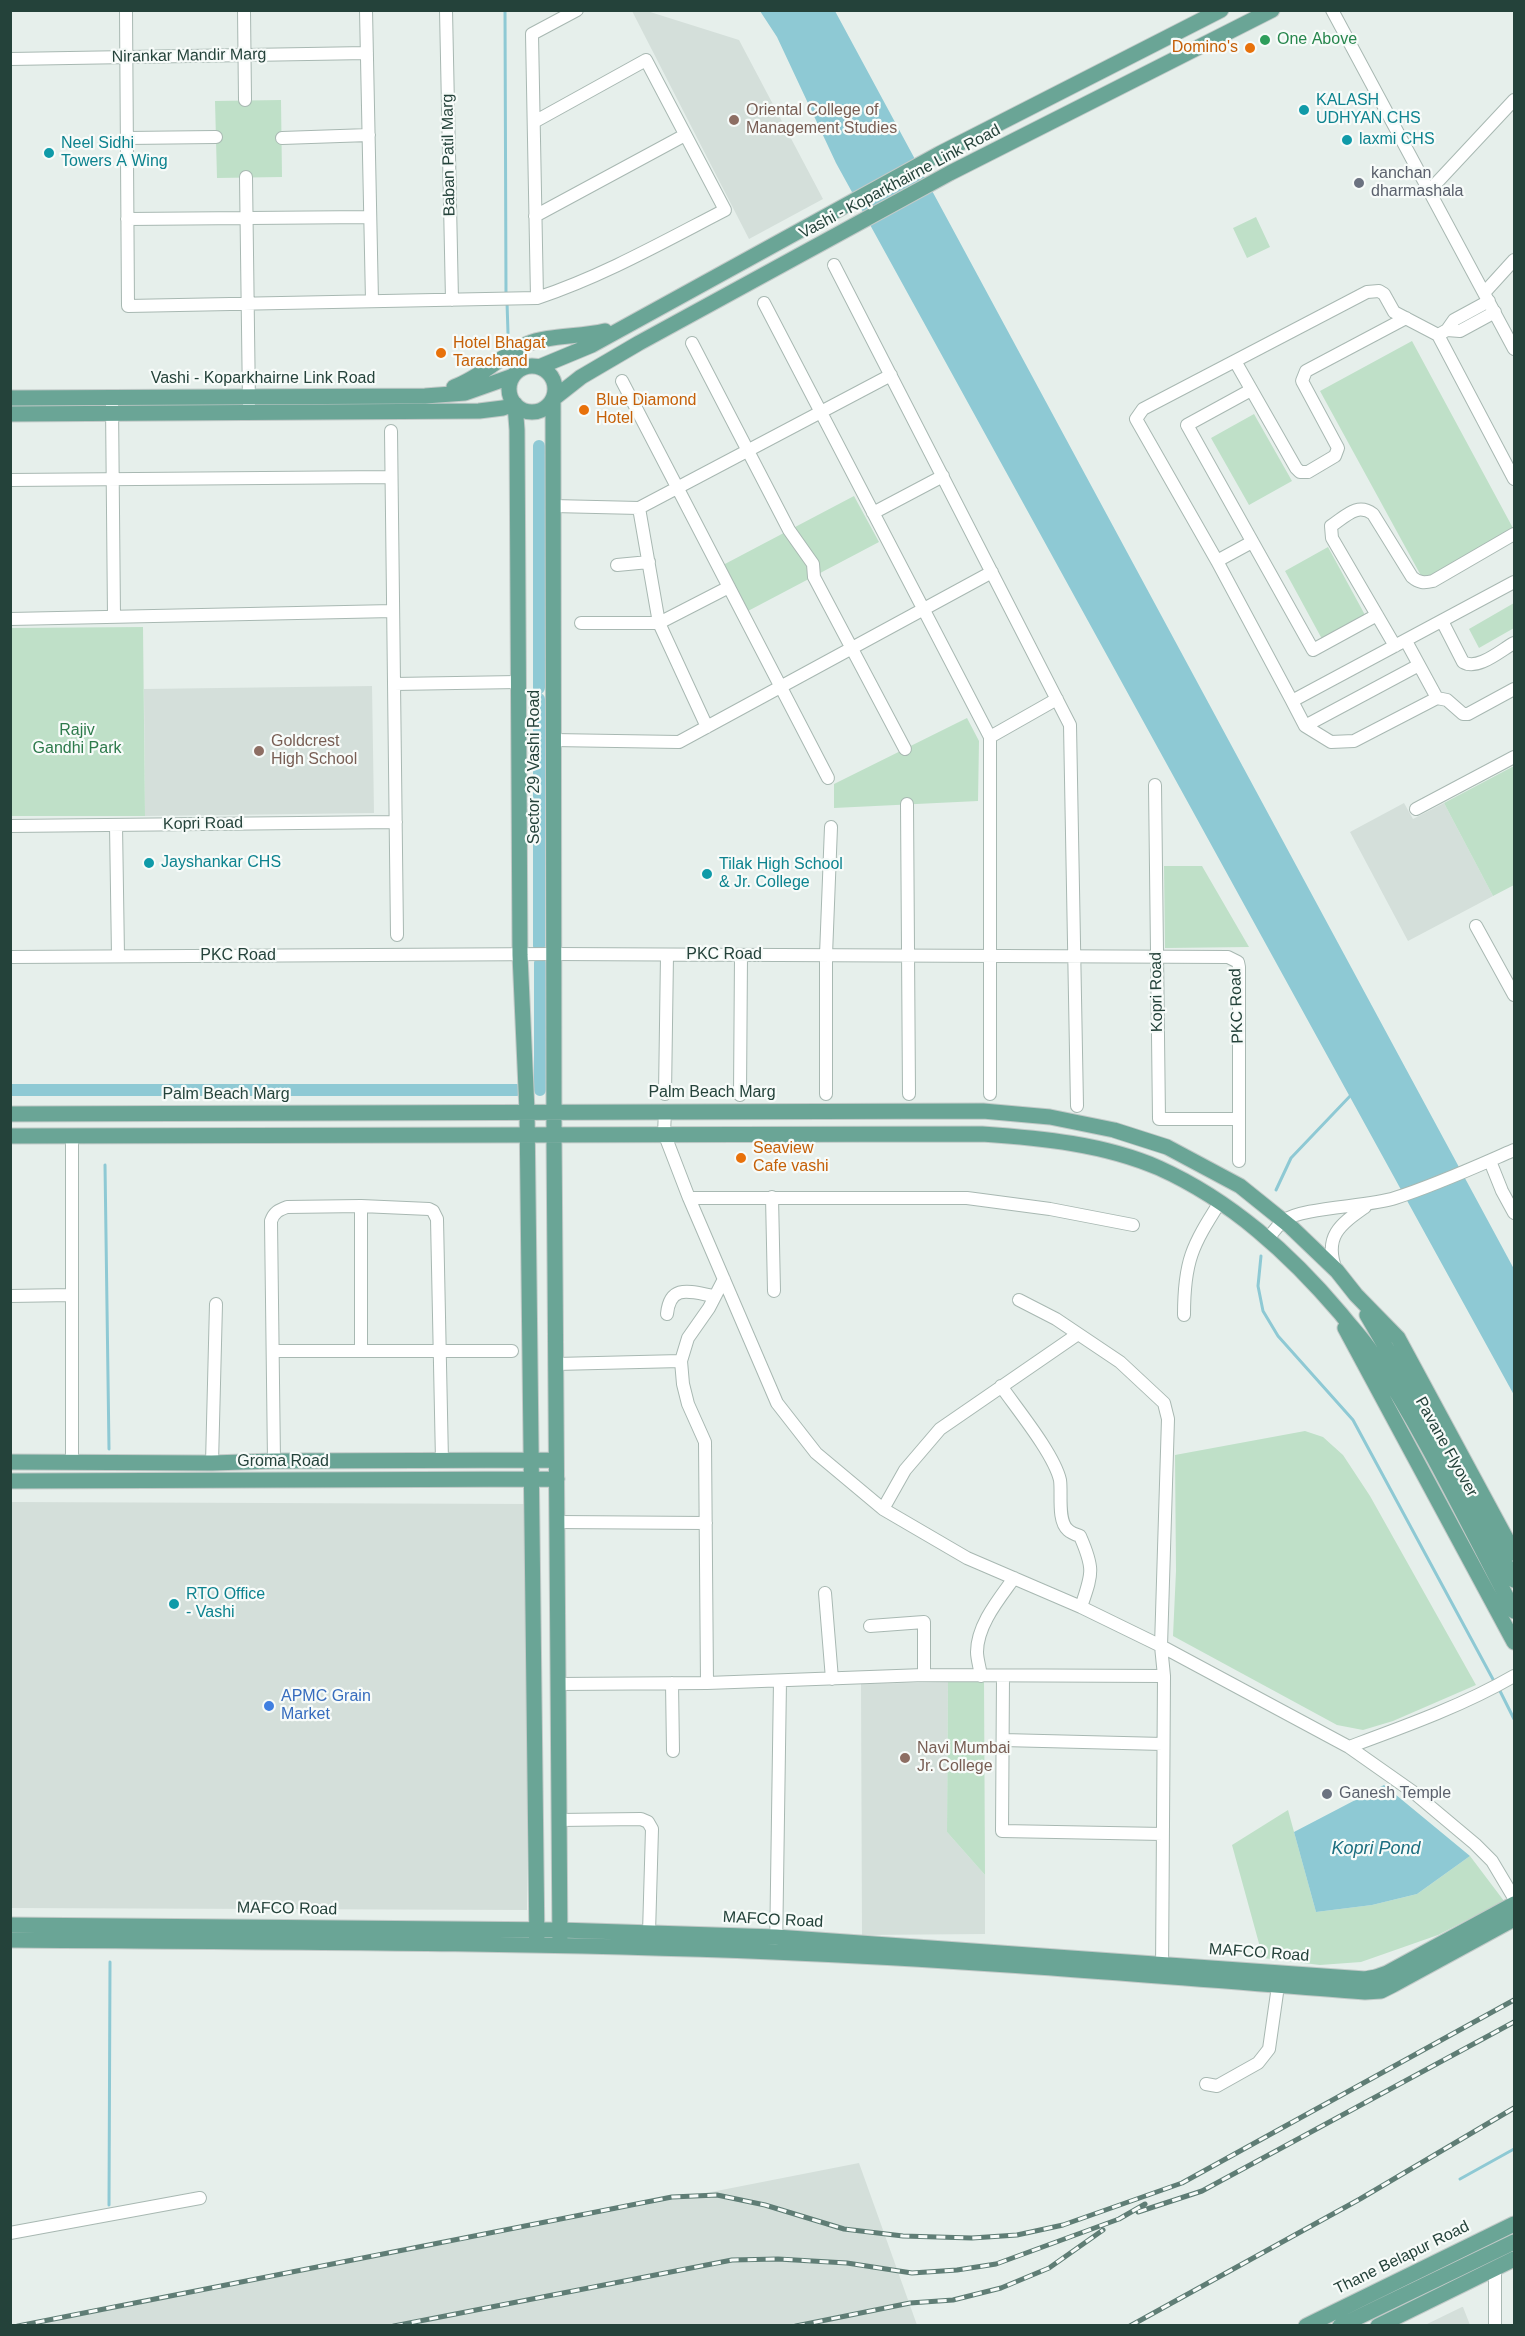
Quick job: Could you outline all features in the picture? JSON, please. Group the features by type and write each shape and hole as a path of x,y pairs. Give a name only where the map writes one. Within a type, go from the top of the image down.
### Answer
{"main road":[{"name":"Vashi - Koparkhairne Link Road","path":"539,367 579,351 927,160 1221,10"},
{"name":"Vashi - Koparkhairne Link Road","path":"553,399 581,377 630,348 854,225 1272,10"},
{"path":"425,396 467,382 524,345 534,341 589,335 629,324"},
{"path":"524,367 539,367 552,376 555,391 553,399 542,410 528,412 515,404 509,391 513,376 524,367"},
{"name":"Vashi - Koparkhairne Link Road","path":"10,398 425,396 465,393 513,376"},
{"name":"Sector 29 Vashi Road","path":"553,399 554,1135 560,1938"},
{"name":"Vashi - Koparkhairne Link Road","path":"10,414 479,411 515,404"},
{"name":"Sector 29 Vashi Road","path":"515,404 520,955 527,1112 537,1937"},
{"name":"Palm Beach Marg","path":"10,1114 983,1111 1050,1116 1114,1130 1167,1147 1240,1186 1283,1221 1337,1271 1356,1295"},
{"path":"10,1136 982,1134 1047,1139 1108,1152 1158,1168 1220,1202 1268,1238 1315,1284 1335,1308 1359,1358 1515,1642"},
{"path":"1356,1295 1398,1338 1515,1553"},
{"name":"Pavane Flyover","path":"1356,1295 1378,1348 1420,1435 1515,1611"},
{"name":"Pavane Flyover","path":"1335,1308 1378,1348 1433,1428 1515,1580"},
{"name":"Groma Road","path":"10,1462 556,1461"},
{"name":"Groma Road","path":"10,1482 557,1479"},
{"name":"MAFCO Road","path":"560,1938 649,1933 776,1944 1162,1970 1353,1978 1377,1977 1515,1904"},
{"name":"MAFCO Road","path":"1162,1970 1278,1986 1381,1991 1515,1919"},
{"name":"MAFCO Road","path":"10,1925 776,1944"},
{"name":"MAFCO Road","path":"10,1940 537,1937"},
{"name":"Thane Belapur Road","path":"1305,2325 1515,2224"},
{"path":"1340,2325 1515,2242"},
{"path":"1378,2325 1515,2259"}],"street":[{"path":"126,10 128,306 537,298 578,284 619,265 725,210 646,60 534,122"},
{"path":"244,10 245,100"},
{"path":"366,10 372,301"},
{"name":"Baban Patil Marg","path":"446,10 452,300"},
{"path":"537,298 532,34 577,10"},
{"path":"1332,10 1515,349"},
{"name":"Nirankar Mandir Marg","path":"10,59 367,53"},
{"path":"1429,191 1515,100"},
{"path":"282,138 369,135"},
{"path":"536,216 685,135"},
{"path":"127,138 216,137"},
{"path":"246,177 249,413"},
{"path":"127,219 370,217"},
{"path":"1442,333 1454,320 1489,302 1515,260"},
{"path":"834,265 1070,725 1077,1106"},
{"path":"1515,479 1442,333 1394,312 1384,294 1379,291 1367,292 1143,409 1136,419 1217,561 1305,726 1331,742 1354,741 1437,698 1447,700 1463,714 1468,714 1515,689"},
{"path":"764,303 990,737 990,1094"},
{"path":"1235,361 1296,468 1299,472 1308,472 1335,456 1338,448 1302,381 1302,375 1406,318"},
{"path":"692,342 789,530 813,564 814,577 905,749"},
{"path":"553,506 639,508 891,375"},
{"path":"622,381 828,778"},
{"path":"1251,390 1187,425 1252,542 1313,650 1377,615"},
{"path":"111,398 114,617"},
{"path":"391,431 397,934"},
{"path":"873,513 943,476"},
{"path":"10,480 391,477"},
{"path":"639,508 659,623 707,727"},
{"path":"1437,698 1419,665 1377,615 1330,531 1331,526 1357,509 1362,508 1373,514 1412,577 1417,582 1424,583 1433,581 1515,534"},
{"path":"1217,561 1252,542"},
{"path":"617,565 649,562"},
{"path":"553,740 679,742 992,572"},
{"path":"1292,701 1515,582"},
{"path":"581,623 659,623 729,587"},
{"path":"10,619 393,611"},
{"path":"1442,621 1463,662 1469,665 1476,664 1515,642"},
{"path":"1305,726 1419,665"},
{"path":"394,684 518,682"},
{"path":"990,737 1057,699"},
{"path":"1416,809 1515,757"},
{"name":"Kopri Road","path":"1155,785 1159,1119 1239,1119"},
{"path":"907,804 909,1094"},
{"name":"Kopri Road","path":"10,826 396,822"},
{"path":"116,825 118,956"},
{"path":"826,1094 826,956 831,827"},
{"path":"1476,926 1515,995"},
{"name":"PKC Road","path":"10,957 554,954 1228,957 1238,962 1239,1161"},
{"path":"665,1094 667,955"},
{"path":"740,1095 741,955"},
{"path":"665,1111 664,1133 689,1198 777,1403 816,1453 883,1509 967,1558 1081,1607 1161,1646 1349,1747 1413,1792 1475,1844 1492,1861 1515,1898"},
{"path":"72,1135 72,1462"},
{"path":"1268,1238 1283,1221 1309,1213 1395,1198 1515,1150"},
{"path":"1486,1162 1515,1214"},
{"path":"772,1197 774,1291"},
{"path":"689,1198 968,1198 1050,1209 1134,1225"},
{"path":"1184,1315 1190,1255 1197,1238 1220,1202"},
{"path":"1337,1271 1331,1252 1334,1235 1344,1222 1369,1204"},
{"path":"361,1206 361,1351"},
{"path":"274,1461 271,1221 273,1215 287,1208 361,1206 429,1209 436,1214 442,1461"},
{"path":"707,1683 705,1442 682,1384 681,1361 688,1338 724,1279"},
{"path":"667,1314 668,1303 673,1295 681,1292 714,1296"},
{"path":"10,1296 72,1295"},
{"path":"1019,1300 1056,1319 1120,1362 1164,1403 1168,1419 1161,1646 1164,1676 1162,1970"},
{"path":"212,1463 216,1304"},
{"path":"883,1509 905,1470 940,1429 1078,1334"},
{"path":"274,1352 512,1352"},
{"path":"556,1364 681,1361"},
{"path":"1001,1386 1045,1450 1060,1479 1061,1508 1065,1526 1080,1536 1087,1553 1091,1574 1081,1607"},
{"path":"557,1522 706,1523"},
{"path":"981,1676 977,1651 980,1634 992,1610 1014,1578"},
{"path":"825,1593 832,1679"},
{"path":"870,1626 924,1622 924,1676"},
{"path":"558,1684 707,1683 924,1676 1164,1676"},
{"path":"1003,1676 1002,1831 1163,1834"},
{"path":"1349,1747 1442,1713 1511,1678"},
{"path":"776,1944 780,1681"},
{"path":"672,1683 673,1751"},
{"path":"1003,1740 1163,1744"},
{"path":"559,1820 641,1819 648,1822 652,1829 649,1933"},
{"path":"1206,2084 1217,2085 1258,2063 1269,2049 1278,1986"},
{"path":"10,2234 200,2198"},
{"path":"1495,2269 1495,2325"}],"shaded area":[{"name":"Oriental College of Management Studies","path":"632,11 647,11 739,40 823,199 749,239"},
{"name":"Goldcrest High School","path":"372,686 374,813 145,816 144,689"},
{"path":"1404,803 1413,819 1444,803 1493,896 1408,941 1350,832"},
{"name":"APMC Grain Market","path":"11,1502 527,1504 527,1910 11,1908"},
{"name":"Navi Mumbai Jr. College","path":"948,1682 947,1832 985,1875 985,1934 862,1935 861,1684"},
{"path":"859,2163 917,2325 34,2325"},
{"path":"1462,2307 1470,2325 1425,2325"}],"green space":[{"path":"281,100 282,177 217,178 215,101"},
{"path":"1256,217 1270,247 1247,258 1233,228"},
{"path":"1412,341 1514,530 1425,583 1320,391"},
{"path":"1254,414 1292,481 1249,505 1211,438"},
{"path":"854,496 879,542 748,611 723,565"},
{"path":"1328,547 1365,615 1322,639 1285,571"},
{"path":"1514,603 1514,628 1479,648 1469,629"},
{"name":"Rajiv Gandhi Park","path":"143,627 145,816 11,816 11,628"},
{"path":"967,718 979,741 978,801 834,808 834,784"},
{"path":"1514,766 1514,885 1493,896 1444,803"},
{"path":"1164,866 1202,866 1249,947 1165,948"},
{"path":"1305,1431 1323,1437 1343,1455 1370,1496 1476,1685 1393,1721 1363,1730 1337,1725 1173,1636 1176,1571 1175,1455"},
{"path":"984,1681 985,1875 947,1832 948,1682"},
{"path":"1288,1810 1316,1912 1372,1905 1417,1894 1470,1856 1504,1901 1438,1935 1361,1962 1320,1965 1263,1958 1232,1845"}],"water":[{"path":"760,11 835,11 1514,1269 1514,1395 836,163 777,37"},
{"name":"Kopri Pond","path":"1384,1785 1470,1856 1417,1894 1372,1905 1316,1912 1294,1832"}],"waterway":[{"path":"505,10 506,295"},
{"path":"507,302 508,333"},
{"path":"539,446 539,688"},
{"path":"539,699 539,946"},
{"path":"540,963 540,1090"},
{"path":"10,1090 517,1090"},
{"path":"1276,1190 1291,1158 1352,1094"},
{"path":"105,1165 109,1449"},
{"path":"1261,1256 1258,1286 1263,1311 1278,1336 1353,1420 1495,1683"},
{"path":"1499,1689 1514,1719"},
{"path":"109,2205 110,1962"},
{"path":"1460,2179 1514,2149"}],"railway":[{"path":"18,2326 672,2197 717,2195 765,2205 844,2229 903,2236 972,2238 1017,2235 1063,2225 1182,2183 1514,2000"},
{"path":"1138,2212 1202,2191 1514,2022"},
{"path":"1130,2326 1360,2199 1514,2108"},
{"path":"394,2326 732,2260 778,2259 847,2263 912,2273 957,2270 996,2264 1119,2219 1145,2204"},
{"path":"796,2326 910,2303 953,2300 1001,2288 1049,2268 1103,2230"}],"place":[{"name":"One Above","path":"1265,40"},
{"name":"Domino's","path":"1250,48"},
{"name":"KALASH UDHYAN CHS","path":"1304,110"},
{"name":"Oriental College of Management Studies","path":"734,120"},
{"name":"laxmi CHS","path":"1347,140"},
{"name":"Neel Sidhi Towers A Wing","path":"49,153"},
{"name":"kanchan dharmashala","path":"1359,183"},
{"name":"Hotel Bhagat Tarachand","path":"441,353"},
{"name":"Blue Diamond Hotel","path":"584,410"},
{"name":"Goldcrest High School","path":"259,751"},
{"name":"Jayshankar CHS","path":"149,863"},
{"name":"Tilak High School & Jr. College","path":"707,874"},
{"name":"Seaview Cafe vashi","path":"741,1158"},
{"name":"RTO Office - Vashi","path":"174,1604"},
{"name":"APMC Grain Market","path":"269,1706"},
{"name":"Navi Mumbai Jr. College","path":"905,1758"},
{"name":"Ganesh Temple","path":"1327,1794"}]}
